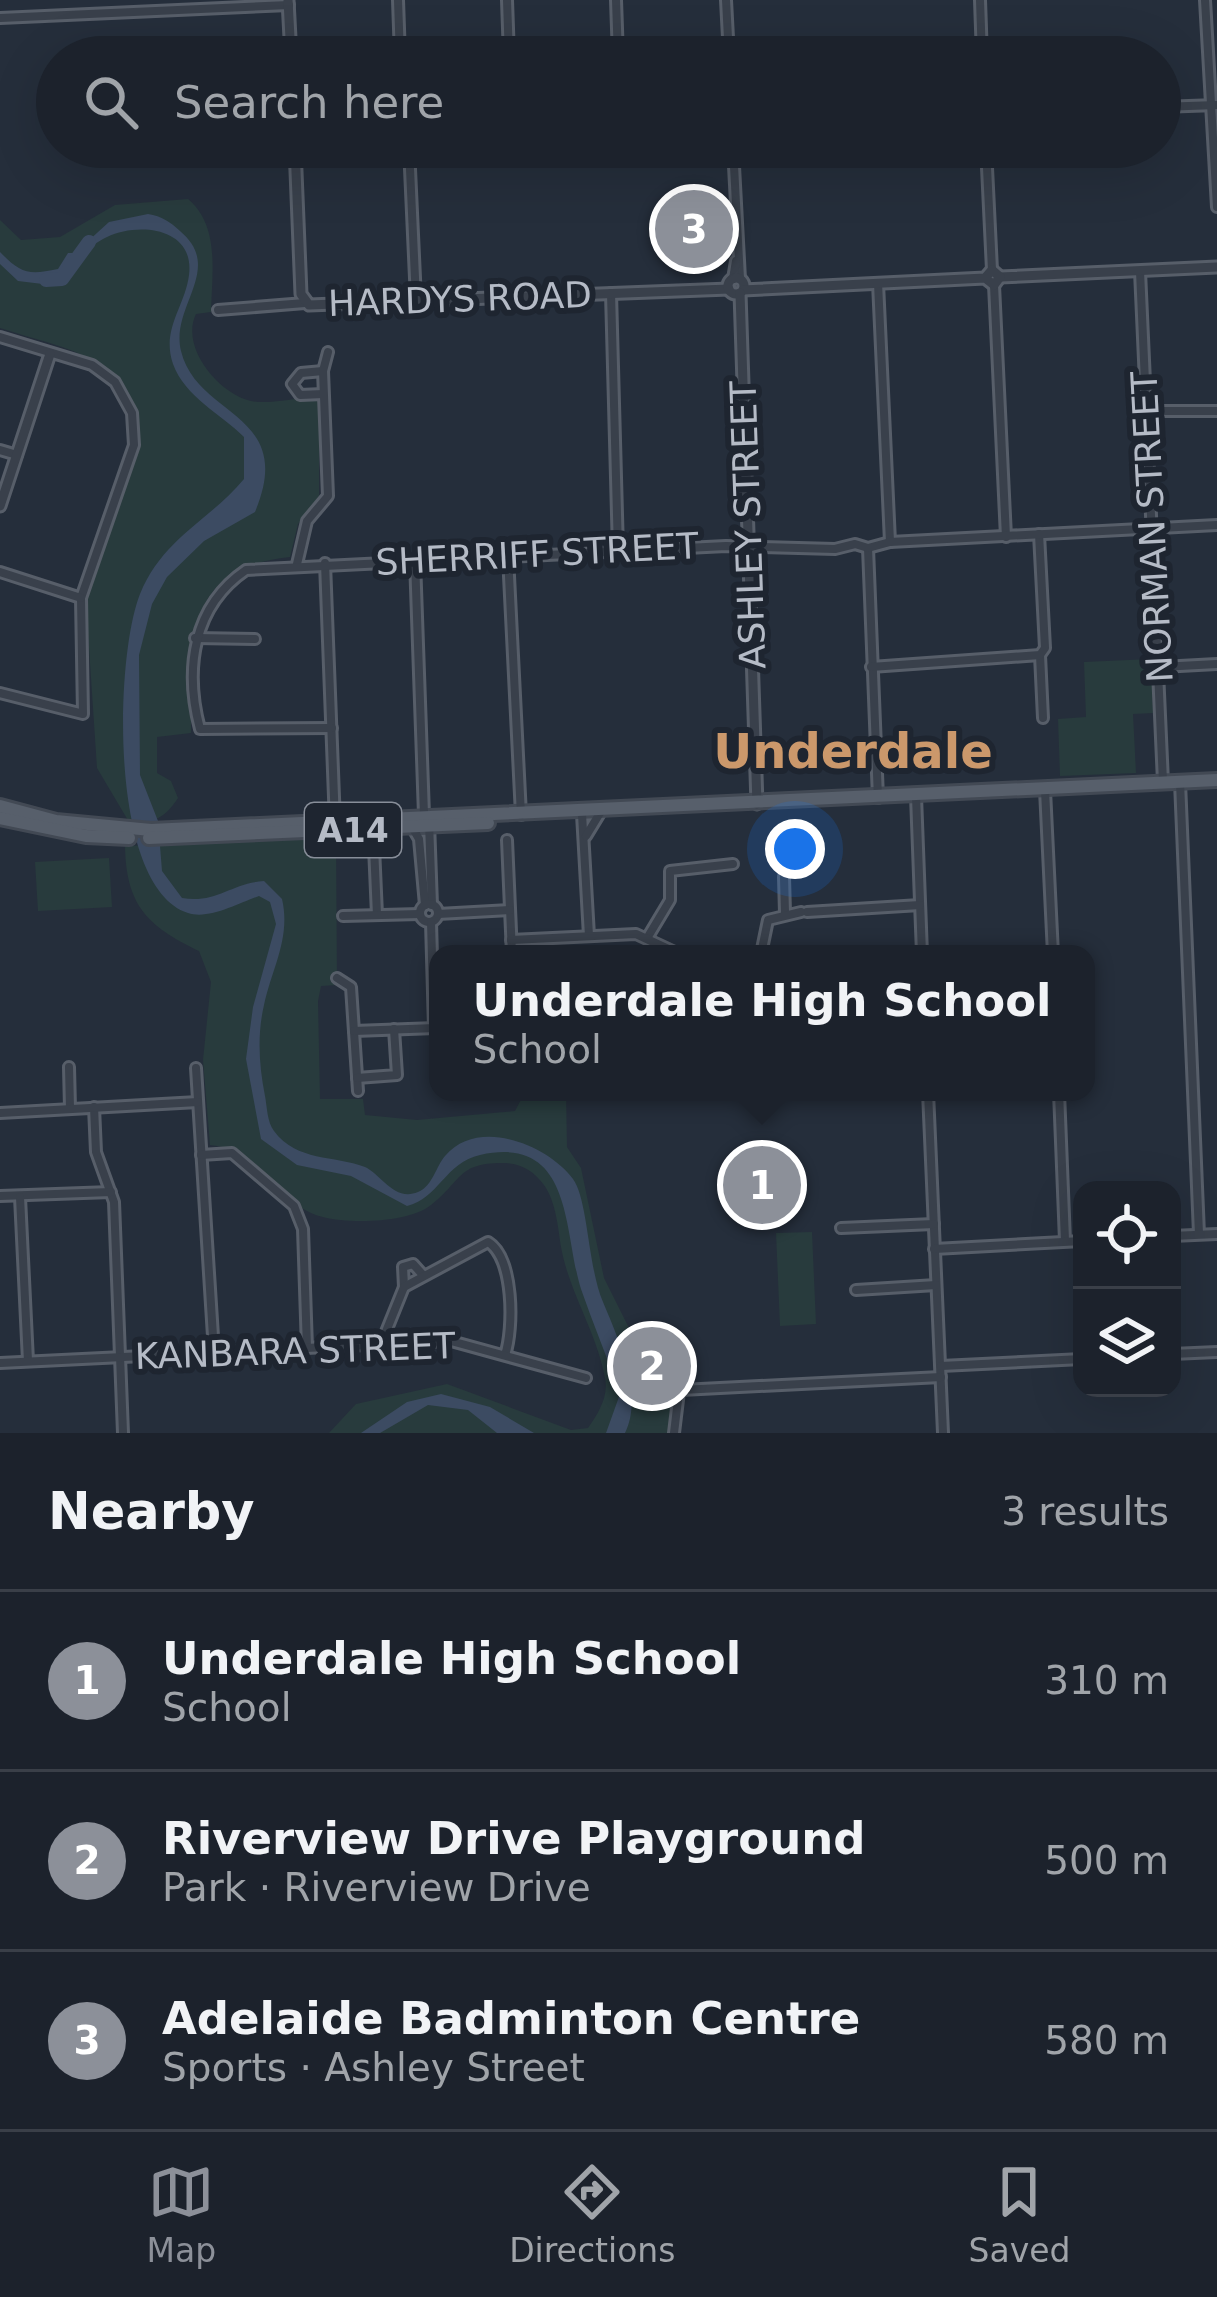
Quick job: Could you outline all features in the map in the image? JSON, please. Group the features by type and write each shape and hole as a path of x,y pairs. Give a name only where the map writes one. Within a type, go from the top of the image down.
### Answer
{"main road":[{"name":"A14","path":"0,818 46,830 188,832 1217,780"},
{"name":"A14","path":"0,806 119,833"},
{"name":"A14","path":"335,825 412,827 427,819"}],"street":[{"path":"398,0 399,36"},
{"path":"507,0 508,36"},
{"path":"616,0 617,36"},
{"path":"726,0 728,36"},
{"path":"980,0 981,36"},
{"path":"1205,0 1217,207"},
{"path":"0,18 288,3 290,36"},
{"path":"1181,106 1214,105"},
{"path":"297,168 305,303"},
{"path":"410,168 416,300"},
{"name":"ASHLEY STREET","path":"734,168 757,804"},
{"path":"987,168 1006,537"},
{"name":"HARDYS ROAD","path":"218,310 1217,267"},
{"name":"NORMAN STREET","path":"1140,271 1163,783"},
{"path":"878,283 890,542"},
{"path":"611,293 618,550"},
{"path":"0,337 92,365 115,382 132,413 135,430 134,445 81,598 83,714 0,693"},
{"path":"297,564 307,521 328,496 323,371 328,352"},
{"path":"0,506 50,354"},
{"path":"323,371 301,373 292,384 300,395 323,394"},
{"path":"1149,411 1217,410"},
{"path":"0,450 17,455"},
{"name":"SHERRIFF STREET","path":"195,638 204,612 246,569 749,545 855,544 868,548 890,542 1217,525"},
{"path":"1039,534 1045,648 1040,655 1042,718"},
{"path":"868,548 878,798"},
{"path":"508,556 521,816"},
{"path":"415,560 429,909"},
{"path":"325,563 335,825"},
{"path":"0,572 81,598"},
{"path":"255,639 195,638 200,729 332,728"},
{"path":"871,667 1040,655"},
{"path":"1161,667 1217,664"},
{"path":"1180,782 1199,1234"},
{"path":"1046,790 1052,945"},
{"path":"916,796 922,945"},
{"path":"584,843 600,813"},
{"path":"577,814 584,843 590,936"},
{"path":"412,827 419,839 432,945"},
{"path":"507,840 511,945"},
{"path":"374,847 377,916"},
{"path":"649,935 670,900 670,871 733,864"},
{"path":"784,877 785,914"},
{"path":"763,945 768,920 785,914 920,905"},
{"path":"343,916 429,909 510,910"},
{"path":"511,940 649,935 665,945"},
{"path":"337,978 351,987 358,1090"},
{"path":"354,1031 429,1028"},
{"path":"357,1078 397,1075 394,1029"},
{"path":"69,1066 70,1108"},
{"path":"196,1068 214,1352"},
{"path":"928,1101 943,1433"},
{"path":"1058,1101 1065,1241"},
{"path":"0,1112 197,1102"},
{"path":"94,1107 97,1152 111,1192 123,1433"},
{"path":"201,1155 232,1153 297,1211 303,1229 307,1348"},
{"path":"0,1196 111,1192"},
{"path":"20,1197 28,1361"},
{"path":"841,1228 934,1224"},
{"path":"1181,1235 1217,1234"},
{"path":"934,1249 1073,1241"},
{"path":"404,1287 476,1246 494,1244 513,1315 505,1355"},
{"path":"381,1344 404,1287 403,1267 413,1264 422,1274"},
{"path":"856,1290 936,1285"},
{"name":"KANBARA STREET","path":"0,1363 452,1341 586,1378"},
{"path":"674,1433 681,1390 678,1349"},
{"path":"1181,1354 1217,1352"},
{"path":"940,1366 1073,1359"},
{"path":"681,1390 941,1378"}],"shaded area":[{"path":"188,199 205,222 213,266 211,312 196,314 192,327 198,354 226,389 251,401 319,397 319,496 298,524 290,557 254,564 228,577 210,595 194,642 191,733 157,737 157,773 171,781 178,798 158,818 129,822 97,768 86,603 140,439 134,411 124,389 92,360 0,328 0,220 21,240 60,237 115,205"},
{"path":"1151,659 1153,713 1133,714 1136,773 1060,776 1058,719 1086,717 1084,662"},
{"path":"336,837 337,985 321,986 318,1001 320,1099 363,1099 365,1115 417,1120 515,1111 520,1101 566,1101 567,1147 581,1168 604,1278 638,1346 670,1346 675,1372 670,1433 329,1433 356,1404 447,1384 571,1430 588,1428 602,1404 606,1385 565,1264 551,1199 528,1170 490,1163 469,1169 421,1211 394,1219 348,1221 306,1211 244,1157 210,1145 203,1060 211,982 199,951 153,922 135,899 125,846"},
{"path":"109,858 112,907 38,911 35,862"},
{"path":"812,1232 816,1324 780,1326 776,1233"}],"water":[{"path":"148,214 169,222 193,245 197,274 183,319 181,351 190,373 254,435 263,454 265,479 255,512 204,541 167,577 152,604 139,655 140,775 158,821 162,871 182,898 205,898 264,881 282,899 282,940 264,1005 260,1050 269,1119 283,1141 305,1153 365,1167 388,1186 409,1194 431,1181 445,1156 459,1144 476,1138 513,1140 531,1147 573,1179 582,1202 598,1288 627,1367 632,1402 625,1433 606,1433 620,1394 581,1289 566,1216 549,1173 533,1159 511,1152 480,1155 459,1165 427,1196 407,1206 351,1176 297,1165 261,1139 246,1059 253,1007 276,924 270,902 259,896 214,913 188,913 162,894 143,861 125,767 123,715 132,624 140,594 161,558 244,479 244,437 195,396 173,364 170,340 189,275 188,259 174,238 148,230 120,232 92,247 51,285 18,281 0,264 0,252 26,271 58,269 68,253 75,253 109,222"},
{"path":"441,1394 490,1407 534,1433 497,1433 468,1410 428,1405 380,1433 361,1433 407,1402"}],"waterway":[{"path":"46,280 62,279 89,242"}],"place":[{"name":"Adelaide Badminton Centre","path":"694,229"},
{"name":"Underdale High School","path":"762,1185"},
{"name":"Riverview Drive Playground","path":"652,1366"}],"district":[{"name":"Underdale","path":"853,751"}]}
